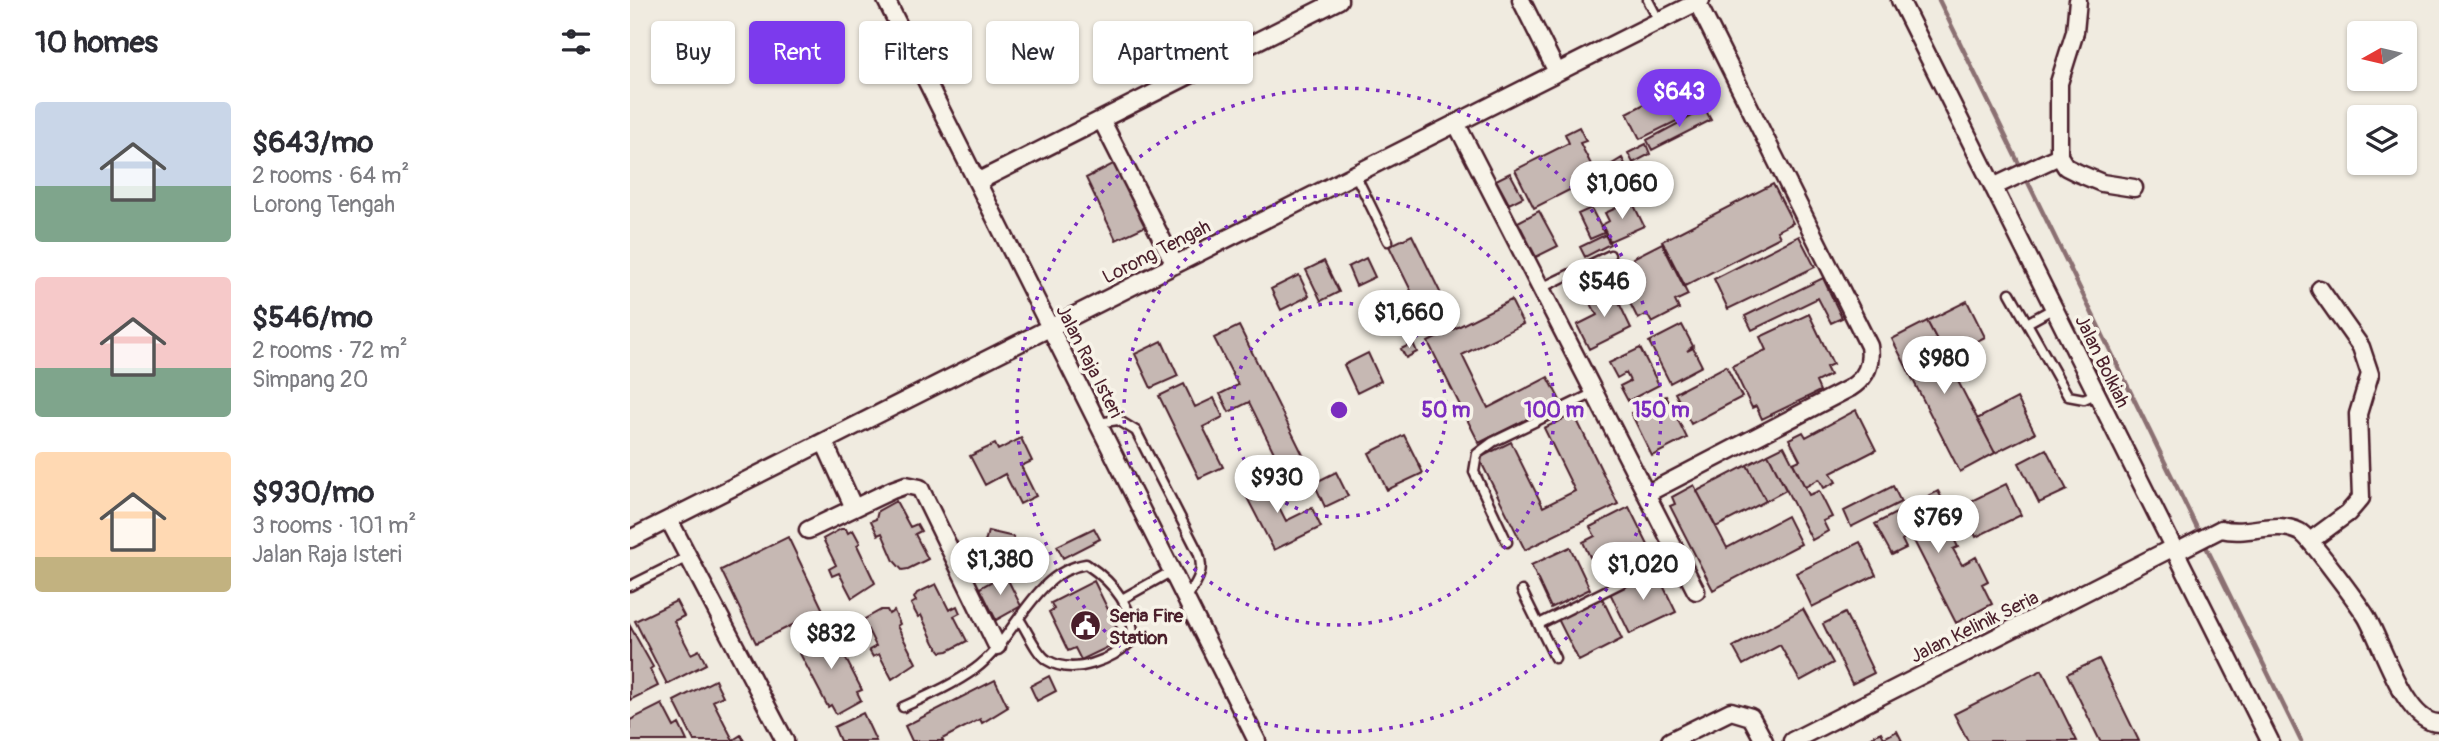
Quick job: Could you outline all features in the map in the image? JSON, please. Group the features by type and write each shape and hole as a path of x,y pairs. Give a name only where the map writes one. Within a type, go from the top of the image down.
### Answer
{"street":[{"name":"Jalan Raja Isteri","path":"886,0 1258,741"},
{"path":"977,182 1339,0"},
{"path":"1521,0 1558,72"},
{"name":"Jalan Bolkiah","path":"1900,0 2270,741"},
{"path":"2078,0 2075,32 2059,83 2059,156 2066,167 2078,173 2102,183 2134,188"},
{"path":"1646,494 1850,388 1865,375 1871,356 1869,346 1699,1"},
{"name":"Lorong Tengah","path":"630,539 1699,1"},
{"path":"1102,121 1175,265"},
{"path":"1456,123 1696,591"},
{"path":"1993,187 2059,156"},
{"path":"2320,289 2361,347 2370,374 2358,414 2361,498 2348,513 2310,541 2366,615 2409,703 2427,722 2439,723"},
{"path":"824,442 854,508"},
{"path":"808,530 906,485 920,488 997,646"},
{"path":"668,520 785,741"},
{"name":"Jalan Kelinik Seria","path":"1792,741 2221,528 2240,533 2283,526 2303,533 2310,541"},
{"path":"1670,741 1731,710 1742,711 1751,717 1764,741"}],"lane":[{"path":"1648,0 1659,21"},
{"path":"1355,174 1388,241"},
{"path":"1541,288 1611,255"},
{"path":"2010,293 2068,396 2084,399 2095,394"},
{"path":"2027,323 2054,308"},
{"path":"1507,542 1474,472 1477,454 1493,442 1594,393"},
{"path":"1098,423 1118,420 1136,431 1198,552 1201,559 1200,576 1186,599"},
{"path":"1539,624 1677,555"},
{"path":"630,586 688,557"},
{"path":"903,707 977,668 1047,584 1067,567 1086,564 1116,589 1133,626 1133,640 1123,650 1076,667 1045,659 1019,619"},
{"path":"1122,599 1172,571"},
{"path":"1522,591 1555,658"}],"building":[{"path":"1689,81 1703,108 1640,139 1627,113"},
{"path":"1705,109 1711,120 1652,150 1647,140"},
{"path":"1579,127 1586,141 1580,143 1597,176 1534,208 1515,170 1569,143 1565,134"},
{"path":"1646,144 1650,154 1633,163 1628,153"},
{"path":"1622,158 1629,172 1620,177 1612,164"},
{"path":"1115,163 1146,226 1116,240 1086,178"},
{"path":"1510,173 1523,197 1509,204 1496,180"},
{"path":"1773,184 1793,223 1777,231 1780,237 1685,286 1662,241"},
{"path":"1632,201 1644,226 1610,241 1602,225 1609,221 1605,213"},
{"path":"1591,208 1604,233 1590,239 1578,214"},
{"path":"1539,211 1558,246 1536,257 1518,222"},
{"path":"1412,235 1443,298 1420,309 1389,246"},
{"path":"1605,235 1610,244 1585,257 1580,247"},
{"path":"1799,236 1815,267 1728,309 1714,279"},
{"path":"1662,243 1688,295 1675,301 1679,309 1652,323 1647,314 1638,319 1619,281 1640,270 1633,258"},
{"path":"1366,258 1375,277 1356,286 1348,267"},
{"path":"1324,261 1339,292 1321,301 1306,270"},
{"path":"1299,275 1309,296 1281,310 1271,289"},
{"path":"1823,278 1842,318 1831,323 1818,298 1752,330 1745,316"},
{"path":"1611,286 1631,328 1589,349 1577,325 1597,315 1588,298"},
{"path":"1511,300 1523,324 1462,355 1488,408 1548,377 1561,402 1479,443 1428,342"},
{"path":"1967,301 1985,337 1946,357 1927,321"},
{"path":"1411,309 1420,327 1406,334 1398,316"},
{"path":"1809,314 1833,364 1826,367 1830,375 1816,382 1820,391 1762,419 1756,406 1752,408 1732,366 1766,350 1760,337"},
{"path":"1927,321 1995,453 1960,472 1892,339"},
{"path":"1682,325 1693,346 1687,351 1693,348 1702,366 1670,383 1649,342"},
{"path":"1239,326 1307,463 1285,475 1249,402 1229,412 1220,394 1238,385 1214,338"},
{"path":"1162,341 1178,376 1151,388 1135,354"},
{"path":"1413,343 1417,352 1406,358 1401,349"},
{"path":"1640,348 1659,385 1628,401 1620,386 1630,381 1626,373 1617,378 1609,363"},
{"path":"1368,353 1381,381 1357,393 1344,365"},
{"path":"1726,366 1742,397 1691,424 1675,393"},
{"path":"1184,384 1195,407 1214,398 1223,417 1203,427 1223,467 1199,478 1159,396"},
{"path":"1666,396 1687,438 1652,456 1631,413"},
{"path":"2017,398 2035,433 1995,453 1977,419"},
{"path":"1856,410 1876,450 1831,473 1836,482 1824,488 1819,479 1805,487 1793,463 1800,460 1789,439 1803,432 1806,437"},
{"path":"1574,414 1618,504 1525,550 1479,458 1511,442 1543,507 1575,491 1544,428"},
{"path":"1404,435 1423,473 1387,490 1369,453"},
{"path":"1021,438 1032,461 1021,466 1036,496 1020,504 1005,474 985,485 970,456 995,444 998,450"},
{"path":"1784,446 1809,495 1819,491 1832,517 1823,521 1828,531 1812,540 1768,454"},
{"path":"2046,449 2067,490 2039,503 2019,463"},
{"path":"1768,454 1786,490 1766,501 1747,465"},
{"path":"1747,465 1766,501 1716,527 1697,491"},
{"path":"1336,472 1348,496 1325,507 1314,483"},
{"path":"1262,473 1286,521 1312,508 1321,527 1274,550 1240,484"},
{"path":"2006,484 2021,515 1976,537 1961,506"},
{"path":"1694,485 1727,548 1787,516 1801,544 1713,590 1670,506 1675,504 1672,497"},
{"path":"1893,486 1901,502 1851,527 1844,511"},
{"path":"1938,491 1948,510 1936,516 1947,538 1952,535 1958,547 1953,549 1962,565 1976,557 1988,581 1982,584 1992,604 1956,623 1911,535 1902,540 1906,548 1892,555 1875,524"},
{"path":"896,501 910,527 917,524 921,531 915,534 928,559 902,570 894,561 882,533 878,535 871,521 876,519 878,511"},
{"path":"1629,507 1654,557 1614,578 1601,551 1590,557 1583,542 1595,536 1590,527"},
{"path":"1094,528 1100,539 1063,558 1057,546"},
{"path":"846,529 848,533 853,530 875,583 852,598 839,573 832,576 829,569 836,565 823,539"},
{"path":"988,531 1014,537 1007,564 981,557"},
{"path":"788,537 823,610 756,643 721,570"},
{"path":"1860,542 1876,575 1812,607 1796,573"},
{"path":"1570,547 1590,589 1551,608 1531,565"},
{"path":"1656,571 1676,612 1630,634 1610,593"},
{"path":"1005,574 1021,606 996,620 980,588"},
{"name":"Seria Fire Station","path":"1094,581 1123,640 1081,660 1075,648 1068,651 1049,612 1054,609 1051,603"},
{"path":"936,584 949,610 957,606 960,613 954,616 967,641 941,652 921,615 918,617 911,604 916,601 914,598 917,593"},
{"path":"1602,598 1622,639 1579,661 1558,619"},
{"path":"676,601 684,616 674,621 691,654 699,650 706,664 667,684 635,621"},
{"path":"1803,609 1833,663 1800,681 1780,645 1743,665 1733,647"},
{"path":"881,610 887,610 889,614 894,611 900,624 897,626 916,663 892,679 879,654 873,657 869,650 876,646 863,620"},
{"path":"1845,613 1874,673 1852,684 1823,624"},
{"path":"630,626 653,667 650,669 658,686 630,700"},
{"path":"830,628 862,690 857,692 861,700 836,714 831,705 828,707 796,646"},
{"path":"2099,659 2139,741 2100,741 2067,674"},
{"path":"2042,670 2077,741 1968,741 1954,714"},
{"path":"1049,676 1056,691 1037,701 1030,686"},
{"path":"715,680 723,696 713,701 733,740 741,735 744,741 694,741 674,701"},
{"path":"995,680 1008,707 982,723 980,719 942,739 943,741 912,741 905,726"},
{"path":"662,704 674,727 679,724 687,741 630,741 630,720"},
{"path":"863,713 876,741 840,741 834,727"},
{"path":"1897,731 1902,741 1863,741 1881,732 1884,738"}],"waterway":[{"path":"1939,0 2021,168"},
{"path":"2025,176 2301,741"}],"place":[{"name":"Seria Fire Station","path":"1086,626"}]}
